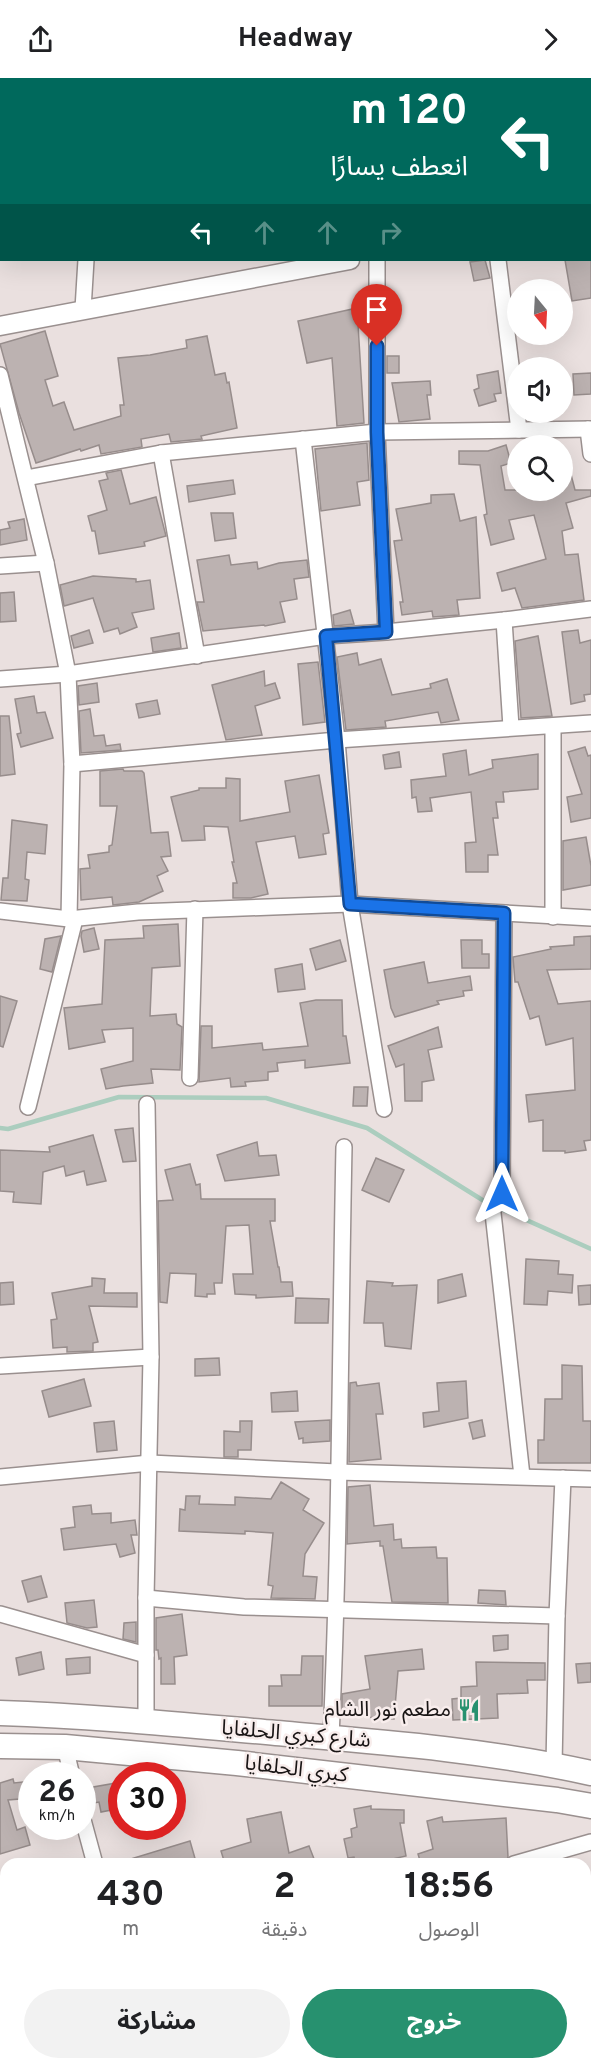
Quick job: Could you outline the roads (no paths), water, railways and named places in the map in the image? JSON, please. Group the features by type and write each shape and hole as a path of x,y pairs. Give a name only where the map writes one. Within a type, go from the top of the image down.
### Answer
{"main road":[{"name":"شارع كبري الحلفايا","path":"0,1713 54,1714 331,1737 554,1765 591,1773"},
{"path":"54,1714 58,1747"},
{"name":"كبري الحلفايا","path":"0,1746 58,1747 237,1763 557,1800 591,1806"}],"street":[{"path":"82,309 86,261"},
{"path":"0,326 345,261"},
{"path":"377,261 377,432 386,632"},
{"path":"498,261 519,430"},
{"path":"0,375 46,563 68,674 72,764 72,919 28,1107"},
{"path":"26,478 160,453 377,432 590,429 591,454"},
{"path":"303,439 337,740 350,904 384,1109"},
{"path":"160,453 197,656"},
{"path":"0,566 46,563"},
{"path":"0,679 68,674 326,636 504,620 591,609"},
{"path":"504,620 511,727"},
{"path":"72,764 337,740 591,723"},
{"path":"553,726 553,916"},
{"path":"0,911 72,919 195,909 350,904 591,918"},
{"path":"190,1078 195,909"},
{"path":"502,1194 504,913"},
{"path":"146,1721 151,1358 147,1104"},
{"path":"331,1737 337,1609 337,1472 344,1147"},
{"path":"493,1213 522,1476"},
{"path":"0,1366 151,1358"},
{"path":"0,1477 150,1463 337,1472 591,1479"},
{"path":"554,1765 563,1478"},
{"path":"146,1598 244,1607 557,1616"},
{"path":"0,1614 146,1655"},
{"path":"58,1747 65,1762"},
{"path":"88,1840 93,1858"},
{"path":"535,1858 591,1842"}],"waterway":[{"path":"0,1128 8,1129 119,1097 266,1098 367,1128 484,1201 591,1249"}],"place":[{"name":"مطعم نور الشام","path":"469,1710"}]}
